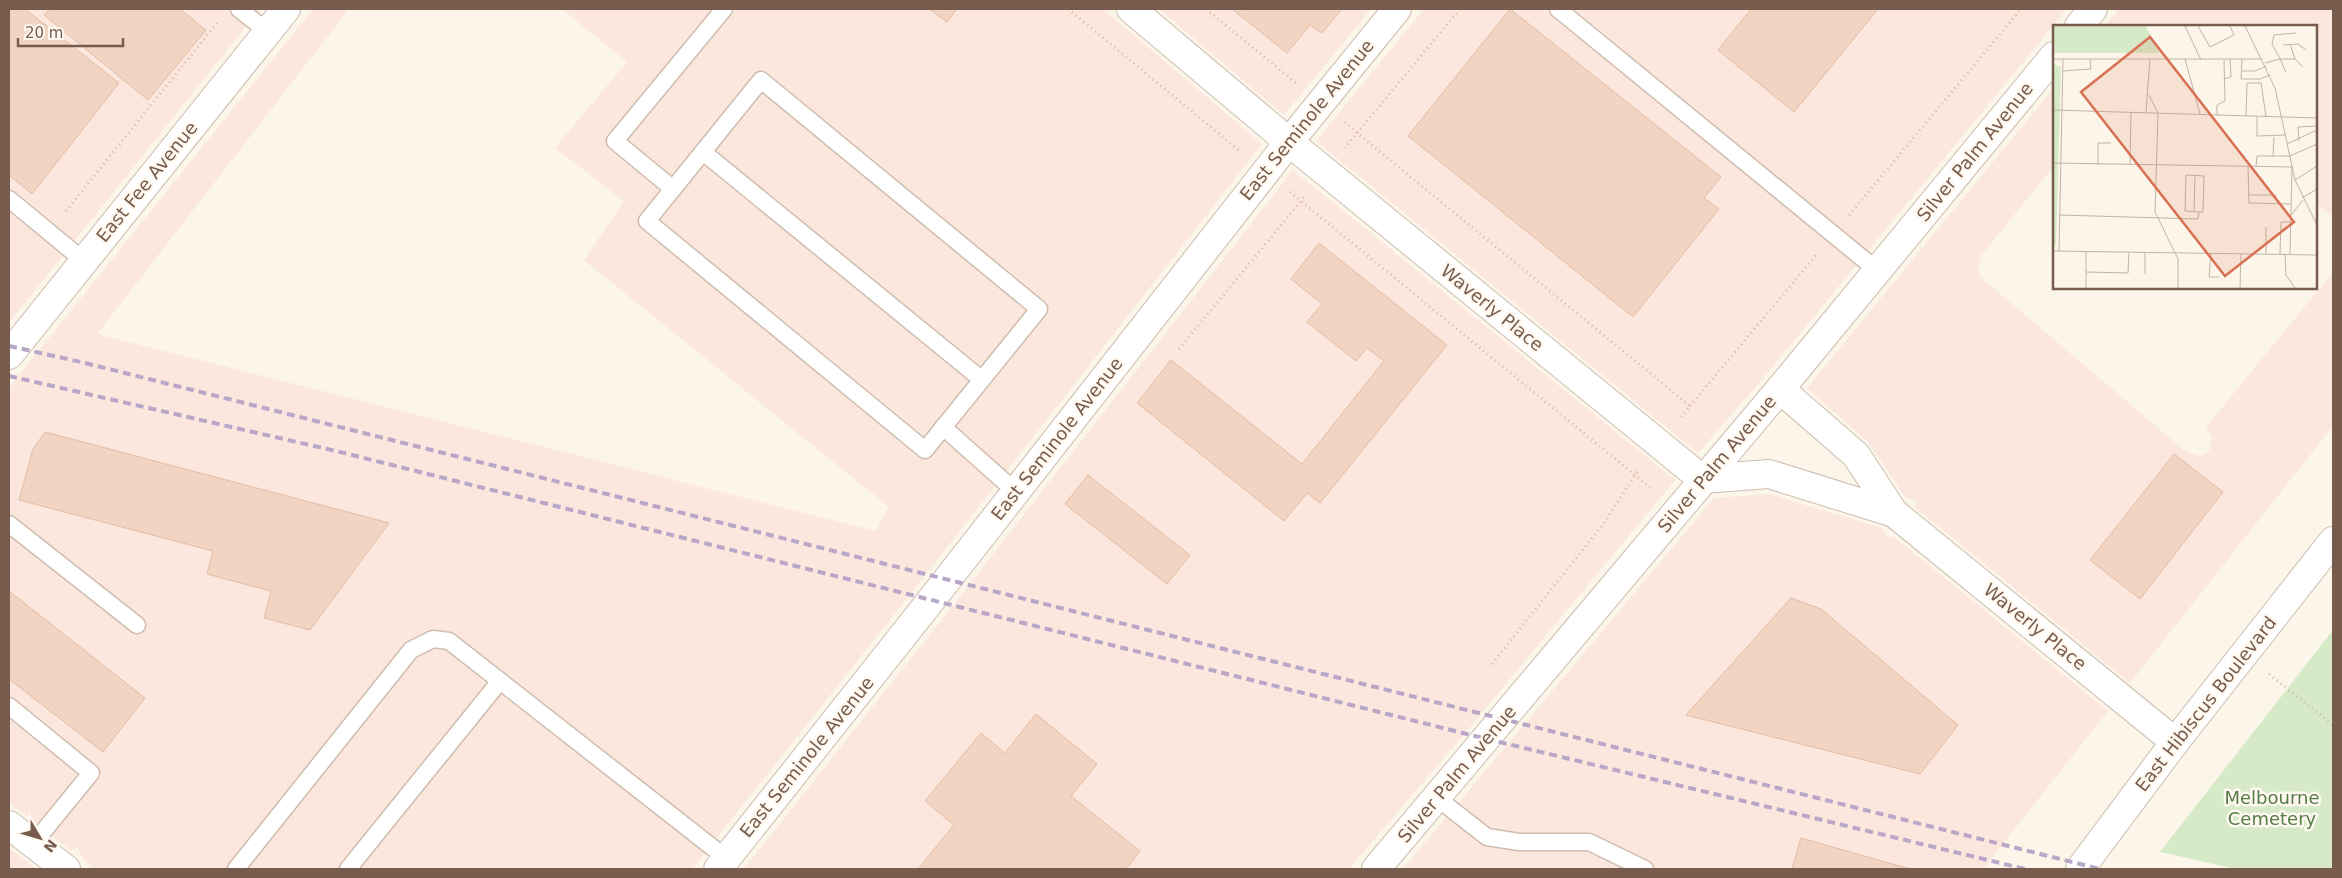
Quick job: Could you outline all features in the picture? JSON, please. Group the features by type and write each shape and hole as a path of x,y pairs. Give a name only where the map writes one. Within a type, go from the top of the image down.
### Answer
{"street":[{"name":"East Fee Avenue","path":"9,355 286,9"},
{"name":"Waverly Place","path":"1131,9 1325,172 1702,480 1769,474 1894,512"},
{"name":"East Seminole Avenue","path":"722,864 1016,492 1265,172 1397,9"},
{"path":"2080,25 2093,9"},
{"name":"Silver Palm Avenue","path":"1376,869 1780,389 2053,57"},
{"name":"Waverly Place","path":"1780,389 1856,455 1894,512 2176,742"},
{"name":"East Hibiscus Boulevard","path":"2080,869 2176,742 2333,541"},
{"path":"9,825 66,869"}],"lane":[{"path":"239,9 268,32"},
{"path":"673,189 615,141 724,9"},
{"path":"1558,9 1878,270"},
{"path":"761,80 1039,308 924,450 647,221 703,152 761,80"},
{"path":"703,152 981,379"},
{"path":"9,199 84,260"},
{"path":"943,428 1016,492"},
{"path":"9,524 136,625"},
{"path":"242,867 412,650 433,639 449,641 722,864"},
{"path":"348,869 500,681"},
{"path":"9,706 91,772 34,844"},
{"path":"1436,798 1487,837 1519,842 1589,842 1645,869"}],"path":[{"path":"1068,9 1677,510"},
{"path":"1206,9 1690,406"},
{"path":"1179,349 1460,9"},
{"path":"1492,664 1604,523 1634,475 1659,444 2021,9"},
{"path":"49,232 222,16"},
{"path":"2244,655 2333,725"}],"shaded area":[{"path":"9,9 260,9 9,323"},
{"path":"313,9 349,9 97,334 876,531 889,507 584,260 624,201 555,148 627,62 562,9 1103,9 1262,144 916,587 692,869 95,869 84,860 78,848 70,850 9,802 9,388"},
{"path":"1159,9 1371,9 1284,115"},
{"path":"1424,9 2067,9 1765,376 1698,453 1316,141"},
{"path":"2119,9 2333,9 2333,217 2317,204 2317,25 2106,25"},
{"path":"2053,89 2053,167 1980,257 1978,271 1984,280 2186,452 2201,456 2209,451 2212,437 2206,427 2333,272 2333,426 2130,683 1915,507 1917,501 1905,497 1868,442 1807,388"},
{"path":"1293,170 1675,480 1471,726 1349,869 744,869 948,612"},
{"path":"1769,494 1882,528 1888,538 1893,536 2108,711 1983,869 1403,869 1714,498"},
{"path":"9,848 36,869 9,869"}],"green space":[{"name":"Melbourne Cemetery","path":"2333,630 2333,869 2236,869 2160,852"}],"building":[{"path":"9,9 25,9 119,83 32,194 9,175"},
{"path":"50,9 180,9 206,30 148,100 44,15"},
{"path":"929,9 957,9 947,22"},
{"path":"1232,9 1342,9 1322,33 1310,25 1287,53"},
{"path":"1510,9 1721,177 1704,198 1719,209 1633,317 1408,136"},
{"path":"1751,9 1878,9 1794,112 1718,50"},
{"path":"1319,243 1447,345 1320,503 1307,493 1284,521 1137,403 1171,360 1302,464 1384,361 1367,348 1356,361 1307,322 1322,304 1291,279"},
{"path":"45,432 389,523 310,630 264,618 271,591 207,574 213,551 19,500 33,449"},
{"path":"2174,454 2223,492 2140,599 2090,560"},
{"path":"1088,475 1190,555 1167,584 1065,504"},
{"path":"9,591 145,698 103,752 9,679"},
{"path":"1791,598 1821,609 1958,725 1920,774 1686,715"},
{"path":"1036,714 1097,764 1071,796 1140,851 1126,869 918,869 954,825 925,801 981,733 1005,753"},
{"path":"1801,838 1910,869 1792,869"}],"railway":[{"path":"9,346 81,362 2100,869"},
{"path":"9,376 336,451 1487,739 2025,869"}]}
